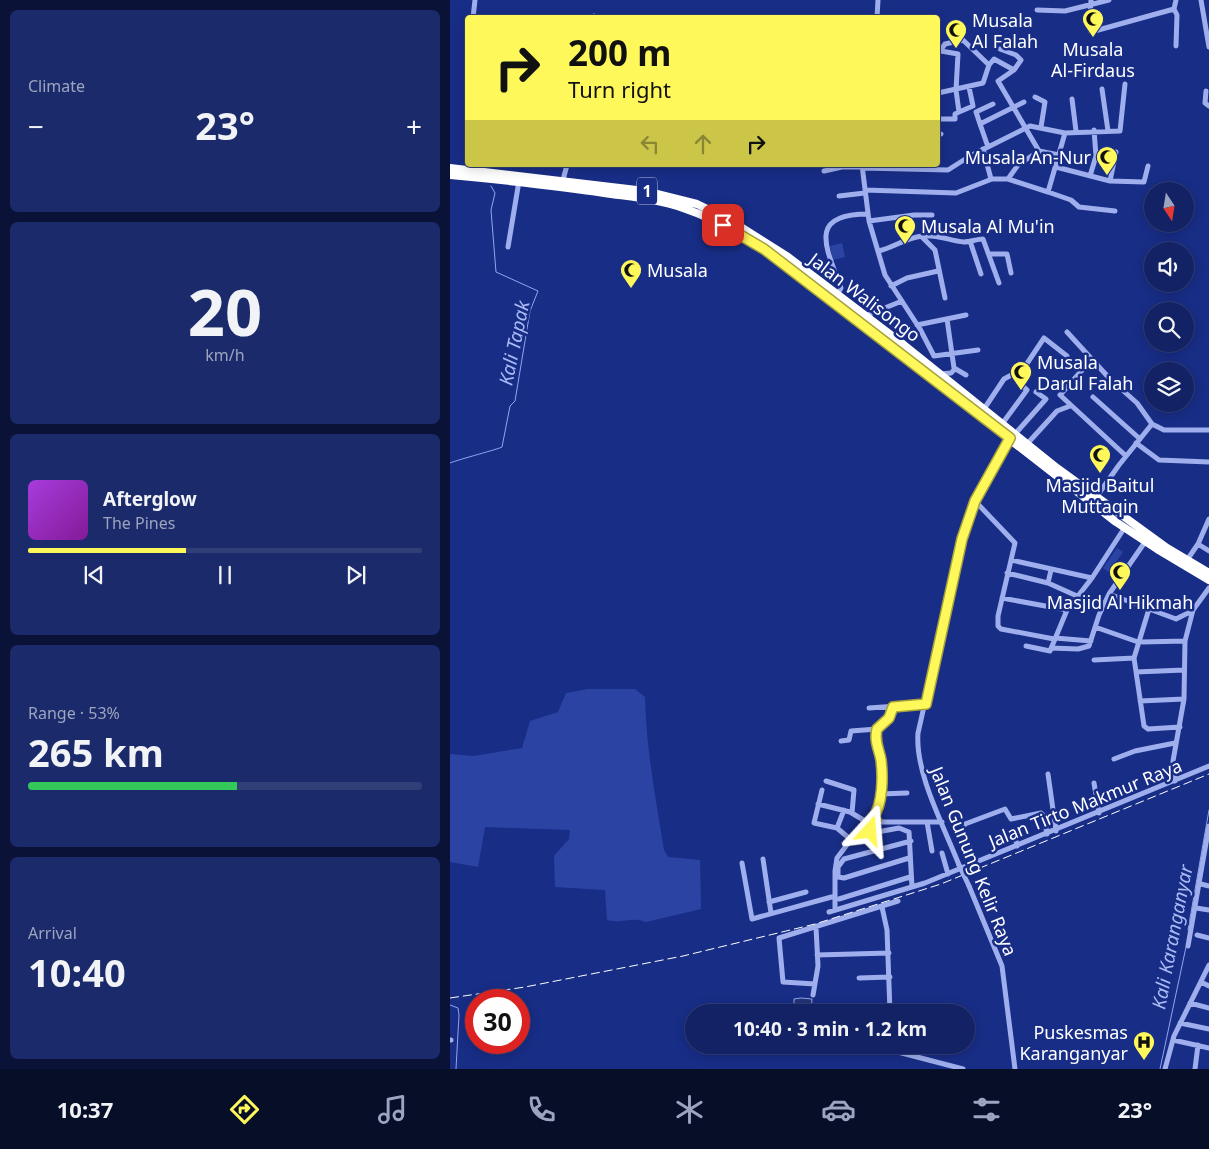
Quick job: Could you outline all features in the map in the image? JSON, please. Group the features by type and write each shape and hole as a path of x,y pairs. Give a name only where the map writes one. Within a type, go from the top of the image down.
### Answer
{"highway":[{"name":"Jalan Walisongo","path":"450,168 481,168 645,190 697,204 752,233 941,374 1002,424 1012,436 1027,444 1167,548 1209,573"},
{"name":"Jalan Walisongo","path":"450,175 519,181 654,200 682,208 723,225 764,249 1012,436 1145,542 1209,580"}],"street":[{"path":"473,15 475,0"},
{"path":"877,15 878,0"},
{"path":"1037,10 1064,11 1109,0"},
{"path":"1176,0 1174,8 1177,15 1176,46"},
{"path":"1201,0 1207,14 1209,47"},
{"path":"1091,3 1089,28 1091,32 1112,28 1174,8"},
{"path":"940,51 945,44 964,40 989,65"},
{"path":"1000,49 1021,60 1014,70 998,81 1024,128 1039,150 1059,155"},
{"path":"940,52 958,54 956,90 958,112"},
{"path":"940,93 983,83 989,65 994,59 1014,70"},
{"path":"824,171 842,167 915,167 948,170 1030,126 1064,133 1121,130 1125,84"},
{"path":"940,119 955,120 955,114 973,106 969,87"},
{"path":"1102,89 1108,131"},
{"path":"1206,91 1205,103 1209,106"},
{"path":"1035,97 1045,102 1041,127"},
{"path":"1072,99 1076,131"},
{"path":"980,124 1024,102"},
{"path":"991,179 986,148 976,112 993,104"},
{"path":"1090,176 1096,156 1094,130"},
{"path":"1048,192 1064,133"},
{"path":"1008,179 1018,164 1039,150"},
{"path":"1110,181 1116,152"},
{"path":"1056,167 1110,181 1144,182 1148,166"},
{"path":"563,180 566,167"},
{"path":"862,167 868,214 885,275 918,325 934,356 978,350"},
{"path":"839,196 865,192 956,193 991,179 1008,179 1071,200 1080,207 1115,210"},
{"path":"508,247 519,181"},
{"path":"837,295 841,288 827,246 827,229 832,220 839,217 868,214"},
{"path":"870,221 914,214 932,215"},
{"path":"879,251 895,247 901,241 921,236 970,241 983,239 988,253 991,254 999,283"},
{"path":"921,236 935,250 945,298"},
{"path":"970,241 981,274"},
{"path":"991,254 1007,254 1011,274"},
{"path":"891,286 906,278 938,271"},
{"path":"864,316 902,301"},
{"path":"918,325 966,314"},
{"path":"947,319 955,369"},
{"path":"1068,332 1110,379 1137,403 1138,408 1152,424 1164,430 1209,430"},
{"path":"984,409 1004,379 1024,368 1044,338 1067,356"},
{"path":"1092,359 1060,393 1070,406 1126,456"},
{"path":"1002,424 1027,390 1020,384 1028,372 1024,368"},
{"path":"941,374 951,373 955,369"},
{"path":"955,369 966,375"},
{"name":"Jalan Gunung Kelir Raya","path":"1015,1069 1002,966 959,865 918,757 918,733 926,704 957,558 975,501 1012,436 1046,399 1036,392"},
{"path":"1093,397 1159,460 1209,462"},
{"path":"1027,444 1059,410 1070,406"},
{"path":"1097,496 1118,464 1152,424"},
{"path":"975,501 1014,540 998,616 999,628 1054,639 1092,639"},
{"path":"1187,560 1198,544 1209,519"},
{"path":"1026,646 1048,652 1068,610 1092,578 1125,527"},
{"path":"1051,648 1086,648 1092,639 1109,594 1145,542"},
{"path":"1198,544 1209,552"},
{"path":"1011,560 1092,578"},
{"path":"1048,583 1051,570"},
{"path":"1007,573 1048,583 1077,596"},
{"path":"1175,781 1173,761 1184,699 1184,641 1193,610 1209,588"},
{"path":"1109,594 1176,619 1193,610"},
{"path":"1002,598 1068,610"},
{"path":"1149,609 1134,658 1144,726 1148,729 1180,727"},
{"path":"1095,627 1140,642 1184,641"},
{"path":"1094,660 1134,658"},
{"path":"1136,672 1184,670"},
{"path":"1140,700 1184,699"},
{"path":"869,708 926,704"},
{"path":"841,741 849,740 851,731 877,729 889,718 893,707"},
{"path":"877,729 876,741 882,772 877,810 869,828 872,833 899,828 909,832 911,841 909,858 912,887"},
{"path":"1114,759 1135,751 1175,743"},
{"name":"Jalan Tirto Makmur Raya","path":"829,912 948,874 1056,831 1209,766"},
{"path":"1048,774 1056,831"},
{"path":"826,781 854,790 852,813"},
{"path":"1094,784 1099,813"},
{"path":"822,790 815,824 836,828 850,839"},
{"path":"880,794 908,793"},
{"path":"818,804 844,810 864,821"},
{"path":"976,863 962,829 965,824 1005,809 1010,818 1041,813 1044,816 1047,834"},
{"path":"836,828 844,810"},
{"path":"835,910 837,897 836,864 850,839 864,821 874,819 942,822"},
{"path":"927,822 932,850"},
{"path":"1188,946 1209,826"},
{"path":"1014,832 1017,846"},
{"path":"909,858 844,878 838,876 838,867 844,859 911,841"},
{"path":"942,853 948,874"},
{"path":"763,859 771,913"},
{"path":"742,863 750,918 754,919 910,877"},
{"path":"1200,884 1209,886"},
{"path":"769,902 806,892"},
{"path":"815,984 783,982 779,938 898,902"},
{"path":"882,907 889,953 890,1004"},
{"path":"1196,908 1209,910"},
{"path":"813,995 818,955 816,928"},
{"path":"1197,935 1209,938"},
{"path":"818,955 889,953"},
{"path":"1165,1069 1180,1023 1209,964"},
{"path":"859,978 890,977"},
{"path":"1200,982 1209,986"},
{"path":"1190,1004 1209,1008"},
{"path":"1180,1023 1209,1029"},
{"path":"1173,1040 1209,1048"},
{"path":"1195,1069 1198,1046"},
{"path":"906,1054 963,1069"}],"shaded area":[{"path":"842,243 845,257 833,260 830,246"},
{"path":"1117,548 1123,552 1109,572 1103,568"},
{"path":"588,689 635,689 645,697 649,755 664,850 668,857 700,860 701,909 646,922 641,920 607,920 605,890 555,887 554,856 569,839 570,830 485,827 478,867 450,862 450,754 474,756 522,748 530,721 558,712 566,693"},
{"path":"794,999 812,999 812,1004 794,1004"}],"waterway":[{"name":"Kali Tapak","path":"450,463 502,447 510,406 515,401 530,311 538,291 496,272 491,210 495,193 491,186"},
{"name":"Kali Karanganyar","path":"1188,930 1209,810"},
{"name":"Kali Karanganyar","path":"1160,1069 1186,947"},
{"name":"Kali Tapak","path":"450,1005 458,1008 459,1015 456,1069"}],"railway":[{"path":"450,998 525,987 683,956 815,924 941,884 1209,774"}],"place":[{"name":"Musala Al-Firdaus","path":"1093,38"},
{"name":"Musala Al Falah","path":"956,49"},
{"name":"Musala An-Nur","path":"1107,176"},
{"name":"Musala Al Mu'in","path":"905,245"},
{"name":"Musala","path":"631,289"},
{"name":"Musala Darul Falah","path":"1021,391"},
{"name":"Masjid Baitul Muttaqin","path":"1100,474"},
{"name":"Masjid Al Hikmah","path":"1120,591"},
{"name":"Puskesmas Karanganyar","path":"1144,1061"}],"route":[{"path":"723,225 764,249 1010,438 975,501 962,539 926,704 893,707 889,718 877,729 876,741 881,758 882,772 878,806 873,818 876,820 870,826 870,831"}]}
